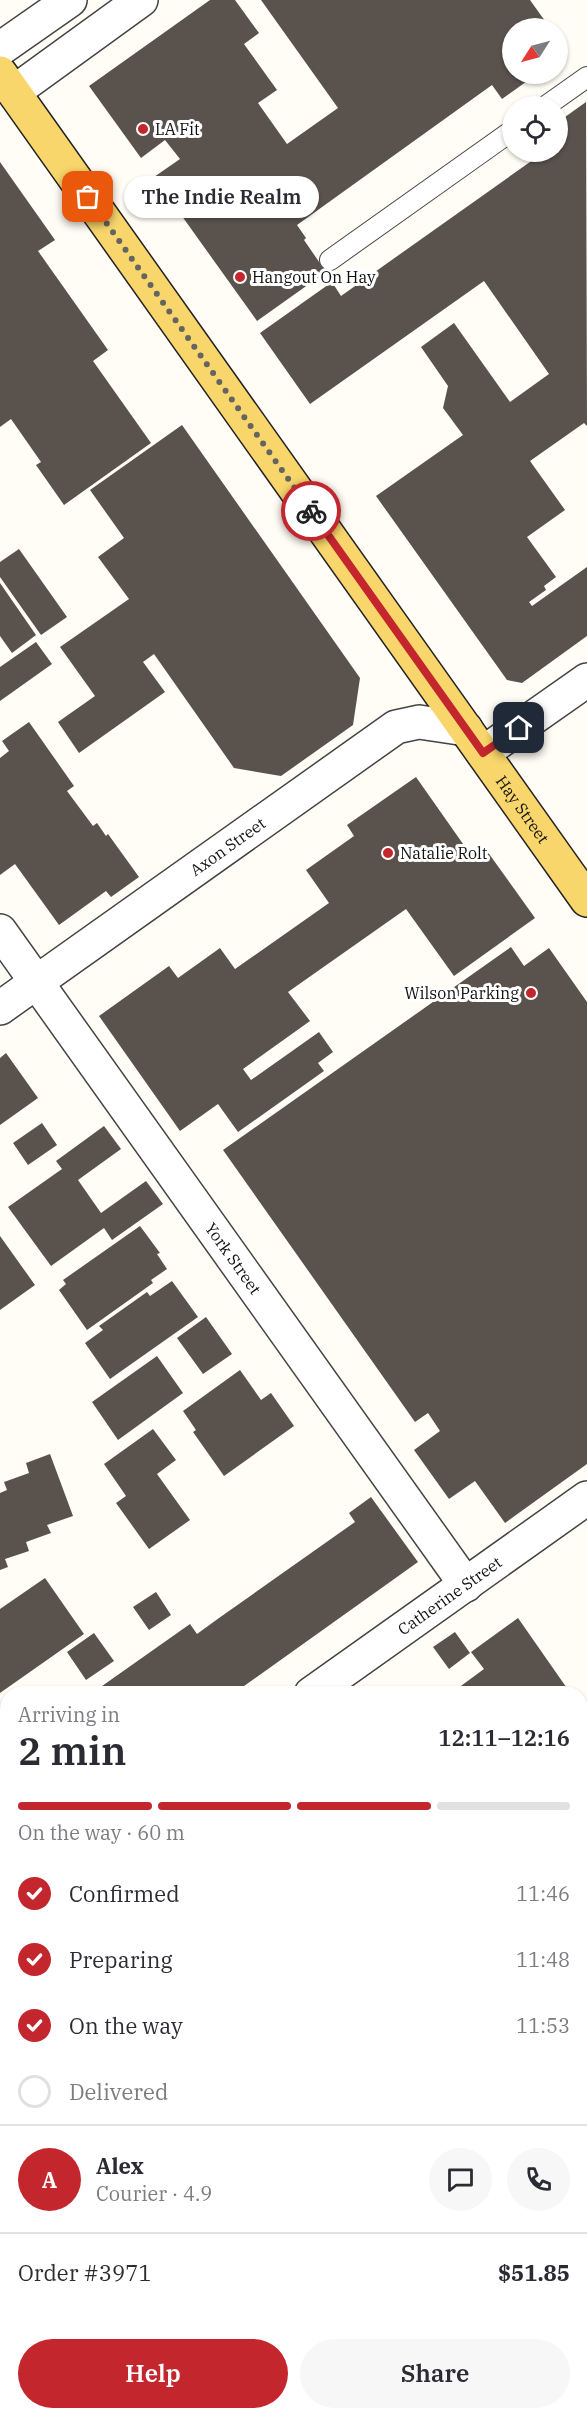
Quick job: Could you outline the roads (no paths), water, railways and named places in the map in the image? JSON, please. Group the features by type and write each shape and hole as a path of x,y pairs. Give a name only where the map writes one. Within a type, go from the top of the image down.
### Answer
{"main road":[{"name":"Hay Street","path":"5,89 587,900"}],"street":[{"path":"0,49 70,0"},
{"path":"5,89 141,0"},
{"path":"475,741 587,680"},
{"name":"Axon Street","path":"0,1008 396,727 418,722 475,741"},
{"name":"York Street","path":"0,931 466,1585"},
{"name":"Catherine Street","path":"323,1686 587,1497"}],"lane":[{"path":"560,96 587,77"},
{"path":"330,260 502,138"}],"place":[{"name":"LA Fit","path":"143,129"},
{"name":"The Indie Realm","path":"88,197"},
{"name":"Hangout On Hay","path":"240,277"},
{"name":"Natalie Rolt","path":"388,853"},
{"name":"Wilson Parking","path":"531,993"}]}
